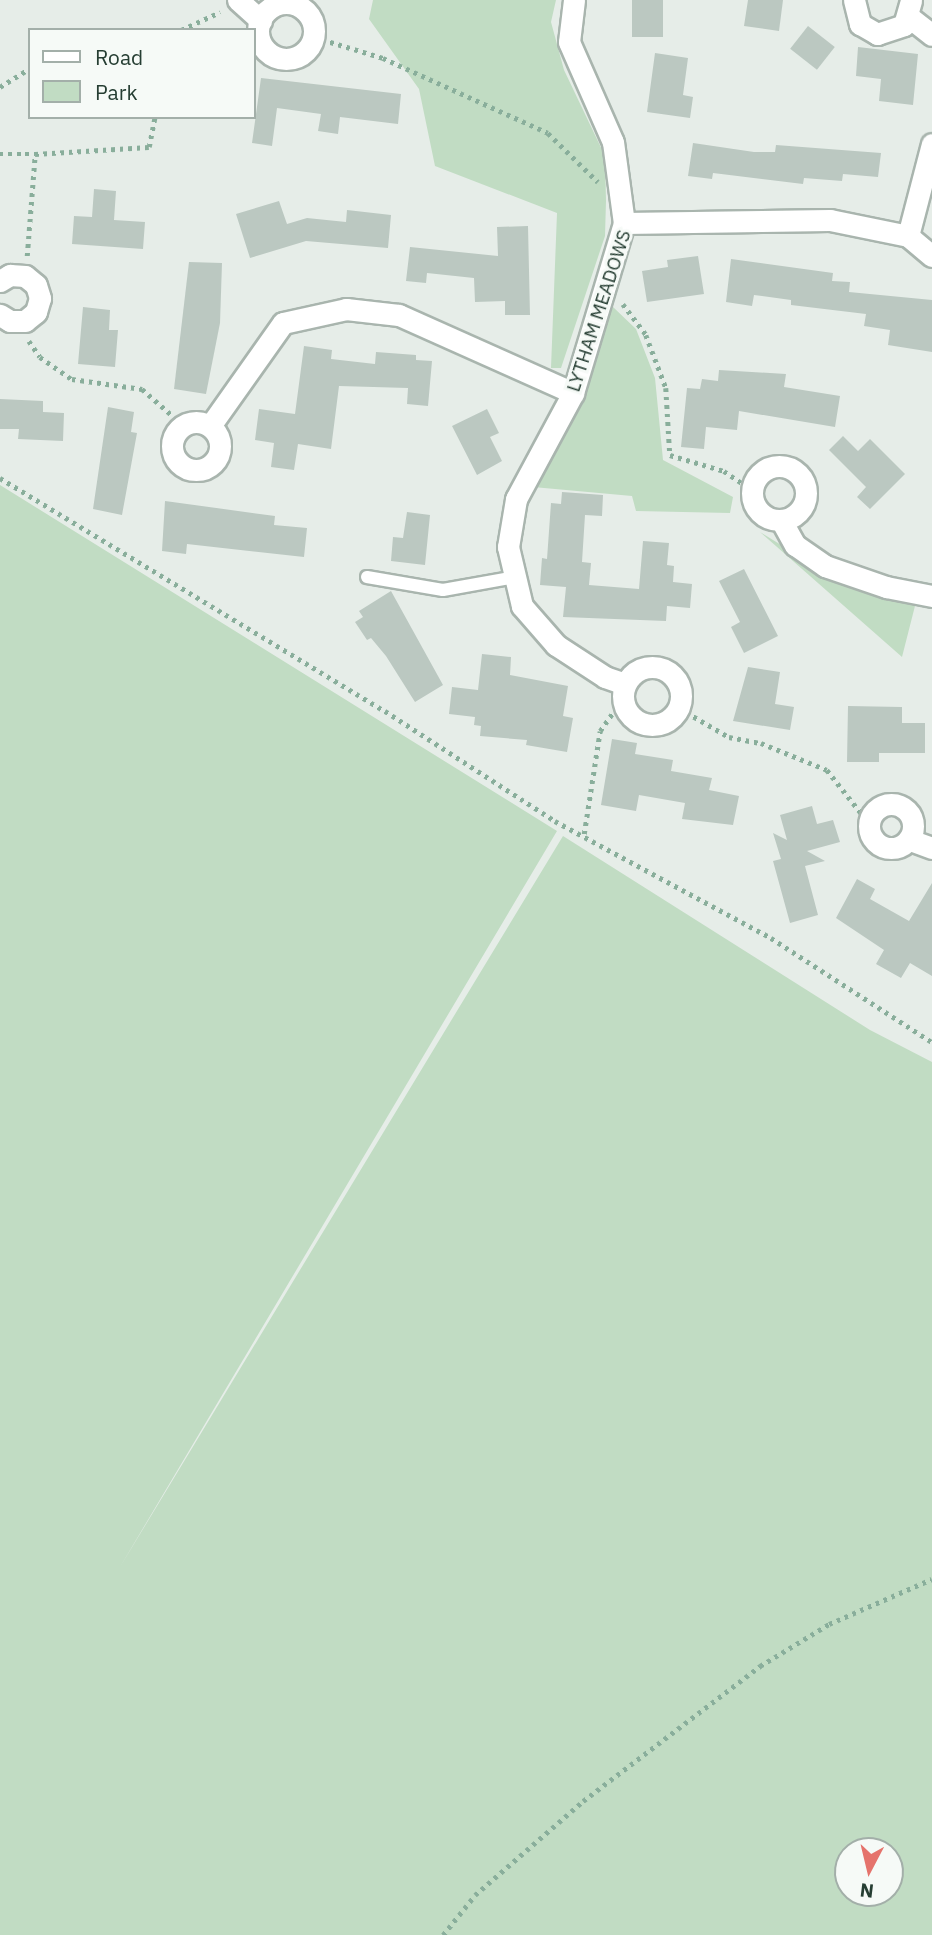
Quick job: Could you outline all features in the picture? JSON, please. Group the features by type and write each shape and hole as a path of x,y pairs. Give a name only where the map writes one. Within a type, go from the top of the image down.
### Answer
{"street":[{"path":"573,0 569,42 614,142 624,223"},
{"path":"853,0 860,24 877,34 896,31 910,8 932,35"},
{"path":"239,1 261,21"},
{"path":"290,4 311,19 313,37 296,58 278,58 259,39 261,21 272,7 290,4"},
{"path":"908,236 932,144"},
{"name":"LYTHAM MEADOWS","path":"624,689 556,645 522,606 508,547 516,499 573,393 608,284 624,223 830,220 908,236 932,256"},
{"path":"9,278 36,285 40,298 36,312 9,319"},
{"path":"210,426 283,323 346,309 399,315 573,393"},
{"path":"197,422 210,426 219,440 218,457 195,470 178,463 173,454 174,435 183,425 197,422"},
{"path":"774,465 799,474 806,498 797,513 781,520 763,515 752,490 759,474 774,465"},
{"path":"781,520 795,545 825,566 932,596"},
{"path":"664,669 681,690 679,708 665,722 645,724 629,713 624,689 638,670 664,669"},
{"path":"896,804 912,818 910,839 898,848 883,847 872,838 869,823 882,806 896,804"},
{"path":"910,839 932,848"}],"lane":[{"path":"367,577 443,590 515,577"}],"path":[{"path":"185,28 239,1"},
{"path":"313,37 383,58 548,133 594,181 622,190"},
{"path":"0,87 28,69"},
{"path":"0,154 149,146 155,119"},
{"path":"9,278 29,250 35,154"},
{"path":"608,284 646,335 666,388 670,455 724,471 752,490"},
{"path":"9,319 40,357 72,379 142,389 183,425"},
{"path":"0,478 385,711 555,821 584,834 771,939 932,1042"},
{"path":"584,834 600,731 624,689"},
{"path":"679,708 729,737 761,743 827,770 869,823"},
{"path":"443,1935 475,1895 583,1801 760,1666 830,1624 932,1579"}],"green space":[{"path":"373,0 556,0 551,22 564,70 605,156 606,201 605,236 561,368 551,368 557,213 435,166 419,89 369,19"},
{"path":"613,307 636,329 655,378 663,460 733,497 730,513 636,511 632,496 533,487"},
{"path":"0,485 557,831 120,1567 563,836 870,1030 932,1062 932,1935 0,1935"},
{"path":"760,532 830,575 916,602 902,657"}],"building":[{"path":"632,0 663,0 663,37 632,37"},
{"path":"748,0 783,0 779,31 744,26"},
{"path":"808,26 835,47 817,70 790,49"},
{"path":"858,47 918,54 913,105 879,101 881,79 856,76"},
{"path":"655,53 688,58 683,95 693,97 690,118 647,112"},
{"path":"261,78 401,94 398,124 340,117 338,134 318,131 321,114 277,108 272,146 252,143"},
{"path":"693,143 754,152 775,152 776,145 881,153 878,177 843,174 842,181 804,178 803,184 713,173 712,179 688,176"},
{"path":"94,189 116,191 114,220 145,222 143,249 72,244 74,216 92,217"},
{"path":"279,201 287,224 307,218 346,222 347,210 391,215 388,248 306,241 250,258 236,214"},
{"path":"528,226 530,315 505,315 505,301 475,302 474,278 427,273 426,283 406,281 410,247 498,256 497,227"},
{"path":"698,256 704,294 647,302 642,271 668,267 667,260"},
{"path":"731,259 833,273 832,281 850,282 849,292 932,300 932,352 888,345 890,330 864,326 866,314 791,305 791,300 754,295 752,306 726,302"},
{"path":"189,262 222,263 220,323 206,394 174,389"},
{"path":"83,307 110,310 109,330 118,330 115,367 78,364"},
{"path":"304,346 332,350 331,359 375,364 376,352 416,355 416,360 432,361 428,406 407,404 408,388 339,386 331,449 298,444 294,470 271,467 274,443 255,440 259,409 295,414"},
{"path":"719,370 786,374 784,387 840,396 835,427 739,411 737,430 706,427 704,449 681,447 687,388 700,389 702,379 718,381"},
{"path":"0,399 43,401 43,412 64,413 63,441 18,439 19,429 0,429"},
{"path":"108,407 134,412 131,432 137,433 122,515 93,509"},
{"path":"487,409 499,433 490,437 502,461 477,475 452,426"},
{"path":"843,436 858,451 870,439 905,474 870,509 857,497 866,487 829,450"},
{"path":"562,492 603,495 602,516 585,515 582,562 591,563 589,585 639,589 643,541 669,543 667,565 674,566 673,582 692,584 690,608 667,606 666,621 563,617 566,587 540,585 542,558 547,559 551,503 561,504"},
{"path":"165,501 275,516 274,525 307,528 304,557 187,544 186,554 162,551"},
{"path":"407,512 430,515 425,565 391,561 393,537 403,538"},
{"path":"744,569 778,636 744,653 731,627 740,622 719,581"},
{"path":"391,591 443,685 415,702 386,656 371,638 367,640 355,622 363,617 359,611"},
{"path":"482,654 511,657 510,675 568,686 563,716 573,718 567,752 526,745 527,740 480,736 481,726 474,725 475,717 449,714 452,687 478,690"},
{"path":"748,667 780,672 775,704 794,707 790,730 733,721"},
{"path":"848,706 902,707 902,723 925,723 925,753 879,753 879,762 847,762"},
{"path":"612,739 637,743 635,754 673,760 671,771 712,778 709,790 739,796 733,825 682,819 685,803 639,795 636,811 601,805"},
{"path":"812,806 817,824 833,820 840,842 807,851 825,861 805,866 818,915 790,923 773,861 781,859 773,833 787,840 780,815"},
{"path":"857,879 875,889 870,899 909,921 932,883 932,976 910,963 901,978 876,964 884,950 836,918"}]}
